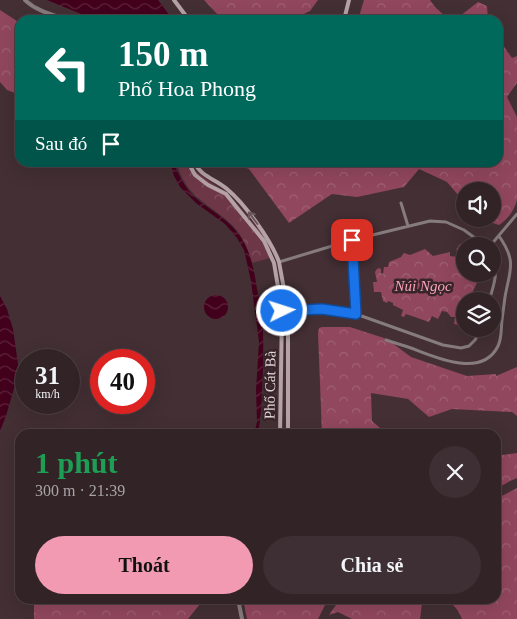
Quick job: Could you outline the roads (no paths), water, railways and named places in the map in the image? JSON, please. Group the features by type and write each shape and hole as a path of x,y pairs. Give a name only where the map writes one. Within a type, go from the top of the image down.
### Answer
{"main road":[{"path":"174,0 185,15"},
{"path":"345,15 349,0"},
{"name":"Phố Cát Bà","path":"194,167 196,175 208,185 226,194 264,241 274,263 282,311 280,429"},
{"name":"Phố Cát Bà","path":"195,167 204,175 228,189 243,205 268,238 280,262 288,311 288,429"},
{"path":"238,209 243,205"},
{"path":"281,380 287,380"}],"street":[{"path":"25,0 41,10 54,15"},
{"path":"401,203 408,226"},
{"path":"386,340 440,359 455,362 472,363 484,360 492,355 500,341 505,296 512,270 511,256 499,236 517,214"},
{"path":"274,263 352,240 430,221 446,222 464,230 474,237"},
{"path":"352,240 356,314"},
{"path":"282,311 322,309 356,314 443,345 461,348 469,346 477,337"},
{"path":"239,604 242,619"}],"water":[{"path":"47,0 158,0 169,15 84,15"},
{"path":"171,167 176,167 182,180 193,195 233,228 241,238 251,259 262,315 263,332 262,393 259,429 255,429 259,342 251,281 244,250 225,224 196,203 180,187"},
{"path":"216,295 221,296 227,302 227,312 221,318 216,319 211,318 205,312 204,307 205,302 211,296"},
{"path":"0,296 7,309 13,329 16,349 15,385 0,431"}],"park label":[{"name":"Núi Ngọc","path":"423,286"}]}
